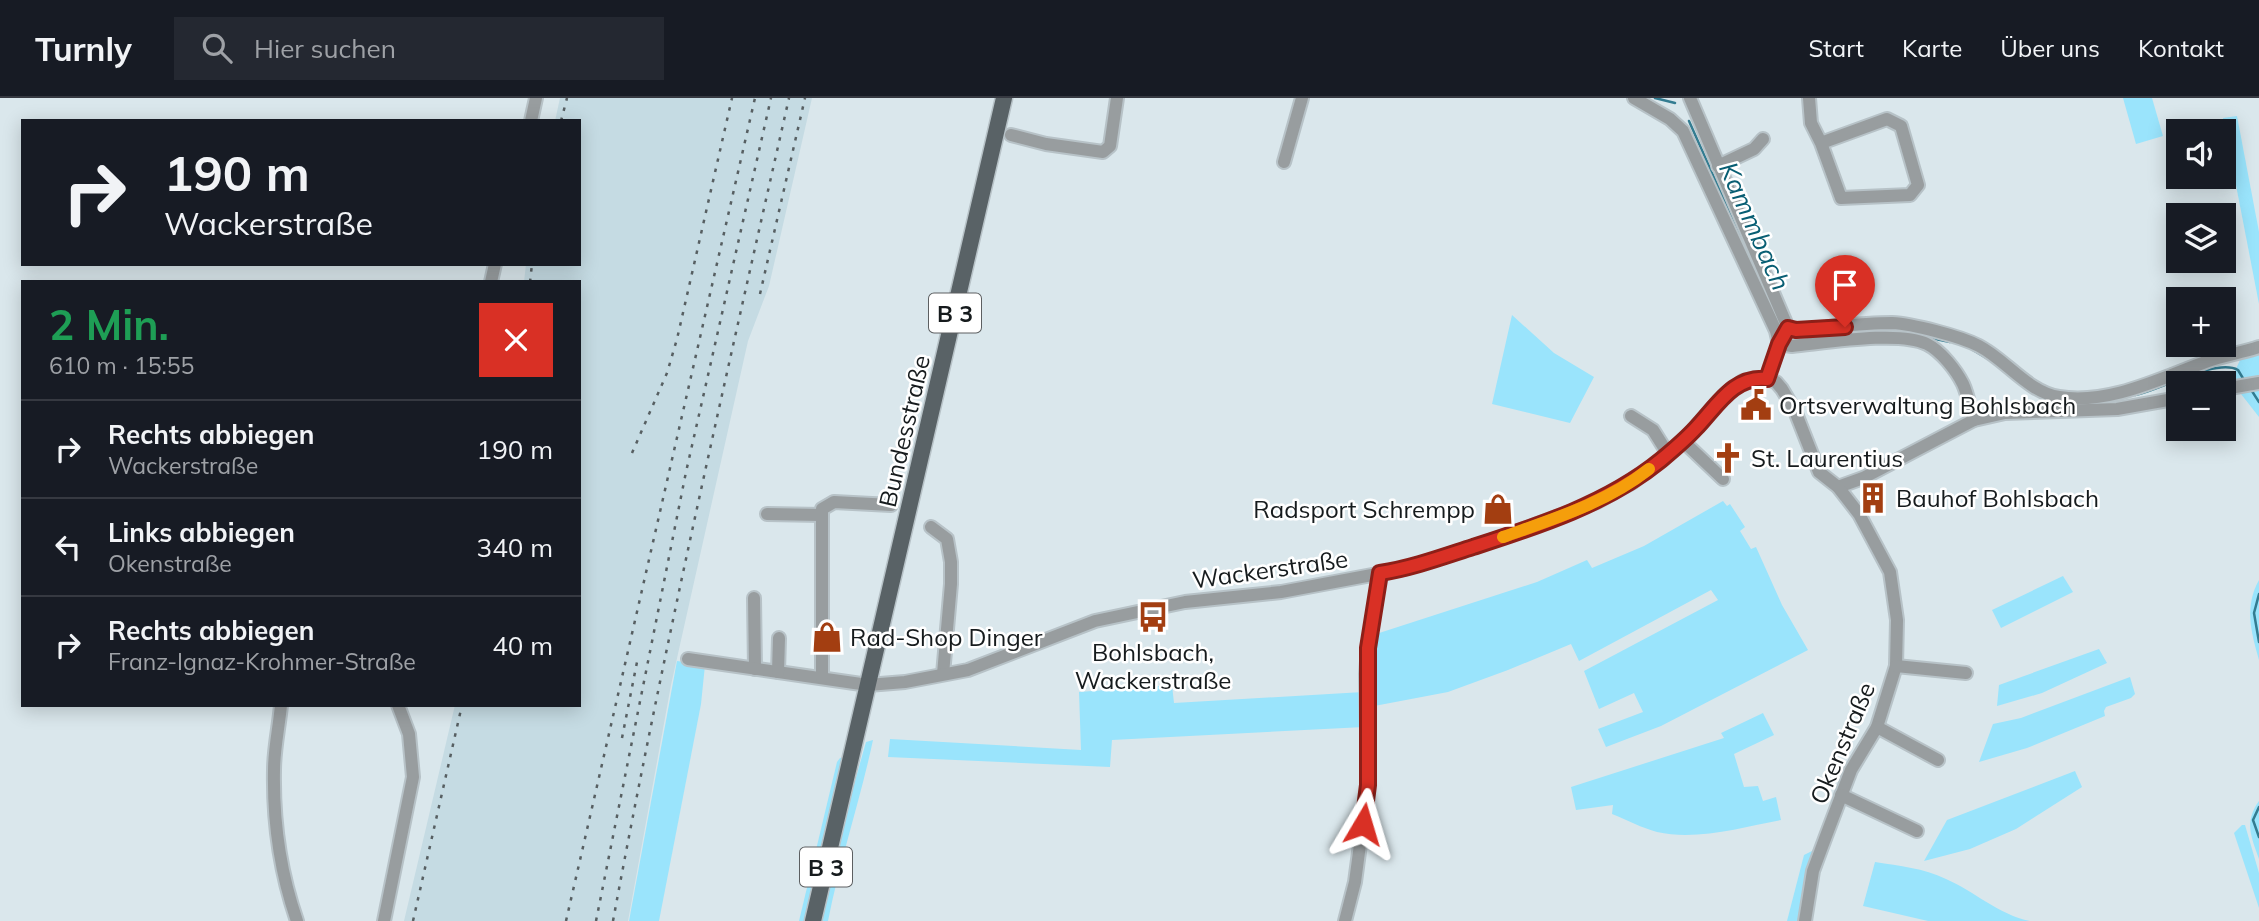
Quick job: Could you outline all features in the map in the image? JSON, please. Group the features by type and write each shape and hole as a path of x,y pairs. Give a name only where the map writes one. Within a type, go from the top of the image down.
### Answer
{"main road":[{"name":"Bundesstraße","path":"868,685 1004,98"},
{"name":"B 3","path":"813,921 868,685"}],"street":[{"path":"531,119 536,98"},
{"path":"1011,135 1046,144 1103,152 1110,146 1117,98"},
{"path":"1284,162 1302,98"},
{"path":"1634,98 1670,119 1683,131 1776,331 1792,346 1875,338 1919,341 1928,345 1963,383 1974,420"},
{"path":"1809,98 1811,123 1841,198 1910,195 1918,186 1901,126 1887,119 1821,143"},
{"path":"1670,119 1692,104 1783,337"},
{"path":"1718,166 1754,149 1763,139"},
{"path":"1767,379 1783,337 1796,330 1894,323 1980,346 2034,386 2057,397 2106,395 2152,383 2211,360 2259,347"},
{"name":"Wackerstraße","path":"688,659 868,685 905,682 968,670 1095,621 1187,602 1281,592 1404,569 1505,537 1597,502 1633,482 1684,441 1723,396 1744,381 1767,379"},
{"name":"Okenstraße","path":"1767,379 1776,382 1795,411 1819,472 1838,487 1859,514 1890,572 1897,620 1896,666 1877,727 1852,770 1813,871 1805,921"},
{"path":"2236,387 2257,384"},
{"path":"1838,487 1863,478 1974,420 2005,413 2117,409 2166,400"},
{"path":"1632,416 1653,430 1668,454"},
{"path":"1684,441 1723,479"},
{"path":"822,678 822,509 834,502 891,505"},
{"path":"767,514 822,515"},
{"path":"931,527 947,539 951,562 943,674"},
{"path":"1345,921 1355,882 1368,785 1366,674 1380,573"},
{"path":"754,598 755,669"},
{"path":"778,672 779,638"},
{"path":"1896,666 1966,673"},
{"path":"282,707 274,768 275,815 281,865 297,921"},
{"path":"384,921 413,778 409,734 398,707"},
{"path":"1877,727 1938,760"},
{"path":"1841,795 1917,831"}],"shaded area":[{"path":"560,98 812,98 769,286 748,341 671,685 628,921 404,921 455,707 581,707 581,280 524,280 526,266 581,266 581,119 555,119"},
{"path":"2123,98 2152,98 2163,136 2136,144"},
{"path":"2237,116 2259,232 2259,304 2236,185 2236,119 2223,118"},
{"path":"1512,315 1554,353 1594,377 1570,423 1492,404"},
{"path":"2259,349 2259,379 2236,382 2235,371 2240,360"},
{"path":"2259,387 2259,417 2241,394 2243,390"},
{"path":"1723,501 1727,506 1730,504 1745,527 1740,531 1751,549 1756,547 1782,605 1808,650 1661,726 1606,747 1598,729 1643,712 1634,693 1599,709 1584,671 1718,600 1711,590 1579,661 1571,644 1448,692 1369,707 1373,635 1537,582 1587,560 1592,568 1644,546"},
{"path":"2063,576 2073,592 2001,628 1992,610"},
{"path":"2259,580 2259,660 2250,610"},
{"path":"2099,649 2107,663 2042,693 1997,706 1999,685"},
{"path":"677,661 705,665 701,704 659,921 629,921"},
{"path":"2130,677 2135,694 2106,707 2105,716 2027,748 1979,762 1993,724 2021,718"},
{"path":"1172,685 1174,703 1363,692 1364,727 1112,740 1110,767 888,757 890,739 1081,750 1079,692"},
{"path":"1763,713 1774,735 1734,754 1744,787 1758,786 1763,801 1776,797 1781,820 1720,832 1688,835 1651,830 1612,814 1613,805 1576,810 1571,787 1724,738 1721,733"},
{"path":"873,740 828,921 818,921 866,742"},
{"path":"844,757 804,921 799,921 837,762"},
{"path":"2075,771 2082,787 2016,829 1970,849 1924,861 1947,820"},
{"path":"2259,801 2259,859 2250,823"},
{"path":"2245,825 2259,873 2259,908 2234,833"},
{"path":"1816,849 1799,921 1787,921 1804,855"},
{"path":"1875,862 1937,875 2008,914 2030,921 1928,921 1863,906"}],"waterway":[{"name":"Kammbach","path":"1655,98 1675,103"},
{"name":"Kammbach","path":"1689,121 1767,297"},
{"name":"Kammbach","path":"1787,336 1808,338 1871,332"},
{"name":"Kammbach","path":"1916,335 1950,342"},
{"name":"Kammbach","path":"1973,350 1988,359"},
{"name":"Kammbach","path":"2135,395 2216,368 2238,370 2244,380"},
{"name":"Kammbach","path":"2250,388 2259,402"},
{"name":"Kammbach","path":"2259,594 2254,613 2259,642"},
{"name":"Kammbach","path":"2259,807 2253,820 2259,837"}],"railway":[{"path":"562,119 567,98"},
{"path":"632,453 667,373 677,339 732,98"},
{"path":"566,921 755,98"},
{"path":"596,921 686,472 771,98"},
{"path":"613,921 675,612 789,98"},
{"path":"760,294 805,98"},
{"path":"530,280 532,266"},
{"path":"622,738 637,662"},
{"path":"413,921 462,707"}],"slow traffic":[{"path":"1503,537 1597,502 1633,482 1649,469"}],"place":[{"name":"Ortsverwaltung Bohlsbach","path":"1756,405"},
{"name":"St. Laurentius","path":"1728,458"},
{"name":"Bauhof Bohlsbach","path":"1873,498"},
{"name":"Radsport Schrempp","path":"1498,509"},
{"name":"Bohlsbach, Wackerstraße","path":"1153,617"},
{"name":"Rad-Shop Dinger","path":"827,637"}],"route":[{"path":"1363,824 1368,785 1366,674 1380,573 1404,569 1505,537 1597,502 1633,482 1684,441 1723,396 1744,381 1767,379 1779,344 1788,328 1796,330 1845,327"}]}
